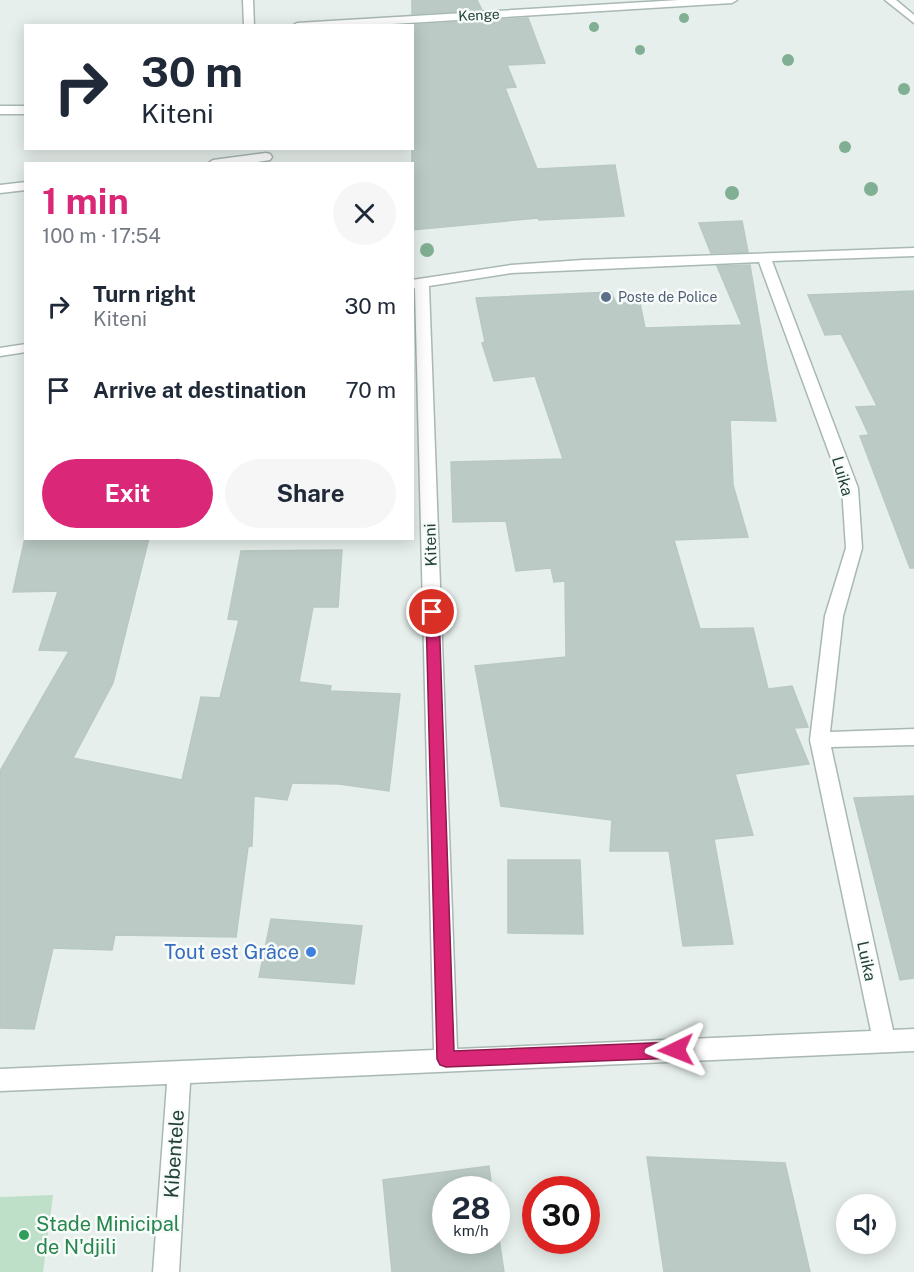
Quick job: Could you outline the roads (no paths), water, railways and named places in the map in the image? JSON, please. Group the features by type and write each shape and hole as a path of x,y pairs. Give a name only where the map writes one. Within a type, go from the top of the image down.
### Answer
{"street":[{"path":"248,0 249,24"},
{"name":"Kenge","path":"330,24 732,0"},
{"path":"890,0 914,20"},
{"path":"0,110 24,110"},
{"path":"226,162 266,156"},
{"path":"0,189 24,186"},
{"path":"417,283 511,270 583,264 914,252"},
{"name":"Luika","path":"764,258 850,488 854,548 834,616 820,740 884,1041"},
{"name":"Kiteni","path":"417,283 446,1059"},
{"path":"0,352 24,348"},
{"path":"820,740 914,737"},
{"path":"0,1080 914,1040"},
{"name":"Kibentele","path":"166,1272 179,1071"}],"place":[{"name":"Poste de Police","path":"606,297"},
{"name":"Tout est Grâce","path":"311,952"},
{"name":"Stade Minicipal de N'djili","path":"24,1235"}]}
